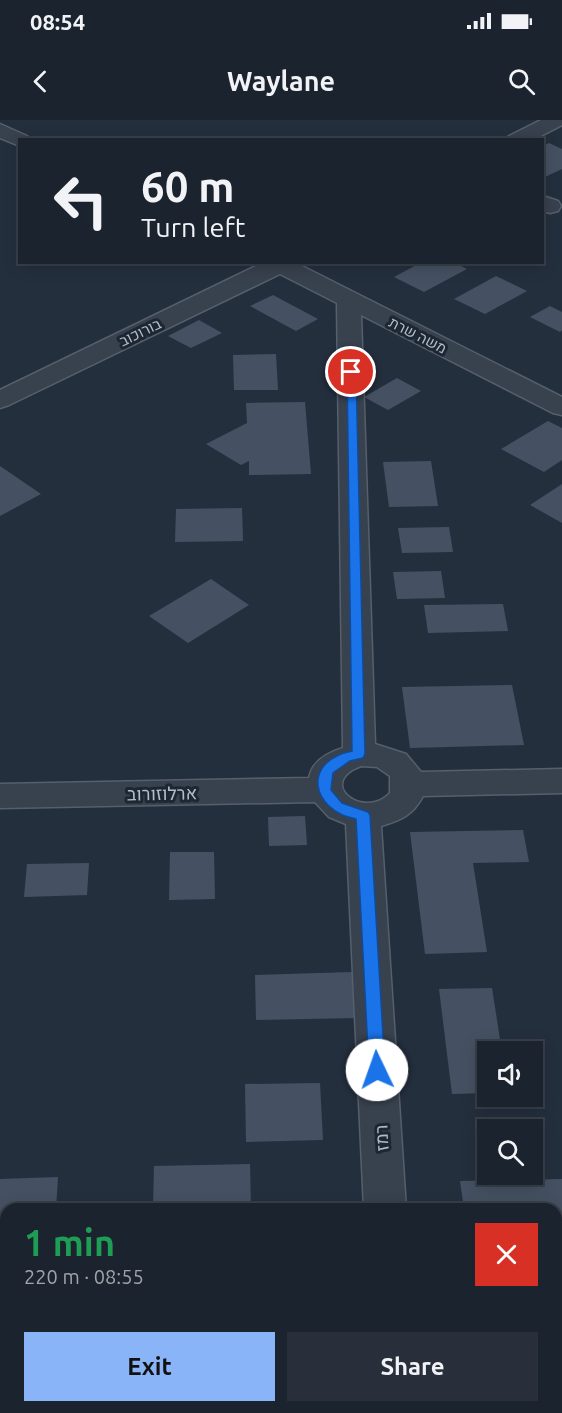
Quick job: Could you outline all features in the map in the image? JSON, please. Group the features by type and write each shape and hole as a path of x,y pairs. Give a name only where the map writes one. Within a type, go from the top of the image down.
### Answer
{"street":[{"path":"520,138 557,120"},
{"path":"0,130 18,139"},
{"name":"משה שרת","path":"277,264 562,407"},
{"name":"בורוכוב","path":"0,400 277,264"},
{"path":"349,300 358,754"},
{"path":"358,754 373,755 393,762 406,774 410,784 408,795 396,808 377,815 349,813 328,799 324,790 327,770 346,757 358,754"},
{"path":"410,784 562,781"},
{"name":"ארלוזורוב","path":"0,796 324,790"},
{"name":"רמז","path":"363,815 385,1203"}],"building":[{"path":"549,143 562,149 562,169 545,177 544,176 544,146"},
{"path":"418,264 457,264 467,269 424,292 394,277"},
{"path":"496,276 527,291 485,314 454,299"},
{"path":"273,295 318,319 296,331 250,306"},
{"path":"550,306 562,312 560,332 530,317"},
{"path":"199,320 222,333 191,348 168,336"},
{"path":"276,354 278,390 234,390 233,355"},
{"path":"397,378 421,391 388,410 364,397"},
{"path":"305,402 311,474 249,475 249,461 241,465 206,444 247,423 246,403"},
{"path":"548,421 562,428 562,460 544,472 501,449"},
{"path":"431,461 438,506 389,507 383,462"},
{"path":"0,466 41,494 0,516"},
{"path":"562,484 562,523 530,505"},
{"path":"242,508 243,541 175,542 176,509"},
{"path":"449,527 453,552 402,553 398,528"},
{"path":"441,571 445,598 397,599 393,572"},
{"path":"211,579 249,605 188,643 149,616"},
{"path":"503,604 508,631 428,633 424,605"},
{"path":"512,685 524,745 410,748 402,687"},
{"path":"305,816 307,845 269,846 268,817"},
{"path":"523,830 529,862 473,863 487,952 425,954 410,832"},
{"path":"170,852 214,852 215,899 169,900"},
{"path":"89,863 87,895 24,897 27,864"},
{"path":"352,972 356,1018 256,1020 255,975"},
{"path":"492,988 500,1041 477,1041 477,1093 452,1094 439,989"},
{"path":"320,1083 323,1140 246,1142 245,1084"},
{"path":"250,1164 251,1203 153,1203 154,1166"},
{"path":"58,1177 56,1203 0,1203 0,1179"},
{"path":"543,1179 562,1179 562,1203 463,1203 460,1181 477,1181 477,1185 543,1185"}],"route":[{"path":"351,372 358,754 346,757 327,770 324,790 328,799 338,807 349,813 363,815 377,1070"}]}
